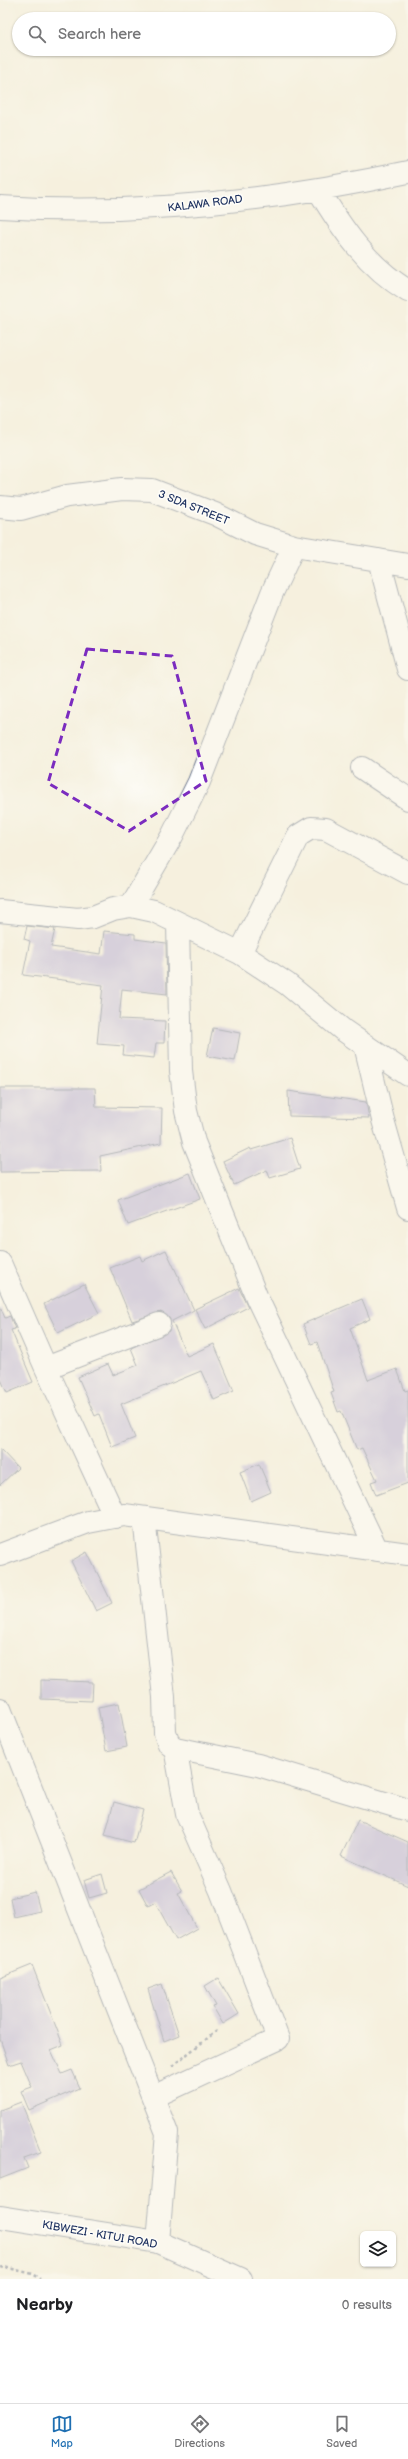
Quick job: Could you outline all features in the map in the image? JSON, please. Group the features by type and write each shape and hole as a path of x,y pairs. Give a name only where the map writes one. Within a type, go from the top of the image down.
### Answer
{"street":[{"name":"KALAWA ROAD","path":"0,207 84,210 144,210 192,206 318,189 408,172"},
{"path":"318,189 344,232 374,265 408,291"},
{"name":"3 SDA STREET","path":"0,508 21,509 67,496 122,489 152,490 215,514 255,534 294,546 408,565"},
{"path":"131,906 172,836 199,782 272,593 294,546"},
{"path":"379,560 408,669"},
{"path":"362,768 408,799"},
{"path":"240,953 298,836 311,828 326,829 408,873"},
{"path":"0,911 78,919 93,917 113,909 131,906 154,911 240,953 287,984 365,1045 408,1075"},
{"path":"178,922 181,1071 186,1111 194,1142 257,1298 377,1550"},
{"path":"365,1045 383,1120 408,1208"},
{"path":"0,1263 46,1368 115,1517"},
{"path":"46,1368 159,1324"},
{"path":"0,1555 42,1537 88,1522 124,1515 408,1554"},
{"path":"144,1518 164,1698 165,1733 169,1744 175,1748 258,1765 408,1810"},
{"path":"0,1709 168,2134 158,2242"},
{"path":"151,2091 278,2039 221,1891 187,1814 175,1748"},
{"name":"KIBWEZI - KITUI ROAD","path":"0,2217 158,2242 241,2279"}],"path":[{"path":"151,2091 218,2030"},
{"path":"0,2266 33,2274 41,2279"}],"highlighted area":[{"path":"87,649 172,656 206,781 129,831 48,783"}],"building":[{"path":"27,926 55,929 51,947 101,954 104,931 135,934 135,939 166,943 167,994 122,989 119,1019 165,1021 164,1043 156,1043 154,1058 123,1055 124,1046 97,1044 103,985 23,975 30,941 24,939"},
{"path":"213,1028 240,1033 235,1061 207,1056"},
{"path":"0,1088 95,1088 96,1107 162,1108 161,1143 100,1156 101,1171 0,1172"},
{"path":"288,1091 366,1102 369,1118 289,1116"},
{"path":"290,1138 300,1169 270,1178 267,1170 234,1185 223,1161 250,1148 251,1150"},
{"path":"190,1173 200,1199 128,1225 118,1200"},
{"path":"166,1250 194,1310 172,1321 187,1356 214,1344 234,1391 214,1400 201,1371 121,1404 135,1438 112,1447 99,1414 95,1416 78,1377 108,1364 113,1375 138,1365 131,1348 169,1331 170,1319 161,1312 132,1321 110,1268 140,1256 142,1261"},
{"path":"84,1284 99,1313 58,1333 44,1304"},
{"path":"239,1288 248,1307 205,1329 195,1309"},
{"path":"362,1299 370,1319 350,1328 368,1380 397,1369 405,1391 408,1390 408,1483 376,1495 371,1482 377,1480 362,1448 357,1450 341,1411 338,1412 331,1393 334,1392 317,1342 311,1344 303,1324"},
{"path":"0,1306 5,1318 10,1316 15,1329 11,1330 33,1382 7,1393 0,1377"},
{"path":"0,1449 18,1468 0,1485"},
{"path":"259,1464 271,1492 251,1501 240,1472"},
{"path":"87,1552 112,1603 96,1611 71,1561"},
{"path":"41,1680 93,1682 92,1701 41,1699"},
{"path":"119,1703 127,1747 106,1751 98,1707"},
{"path":"114,1802 143,1810 134,1843 105,1835"},
{"path":"358,1820 408,1842 408,1886 341,1856"},
{"path":"171,1872 182,1891 178,1893 197,1928 176,1940 155,1902 148,1906 139,1889"},
{"path":"102,1874 107,1893 89,1898 84,1880"},
{"path":"35,1892 40,1911 14,1917 10,1898"},
{"path":"32,1965 63,2045 51,2050 62,2074 72,2070 80,2088 29,2110 21,2091 32,2087 21,2061 9,2065 0,2039 0,1978"},
{"path":"218,1978 239,2014 223,2024 213,2007 216,2006 205,1986"},
{"path":"162,1984 179,2035 164,2041 148,1989"},
{"path":"21,2102 41,2152 24,2158 28,2168 0,2179 0,2110"}]}
